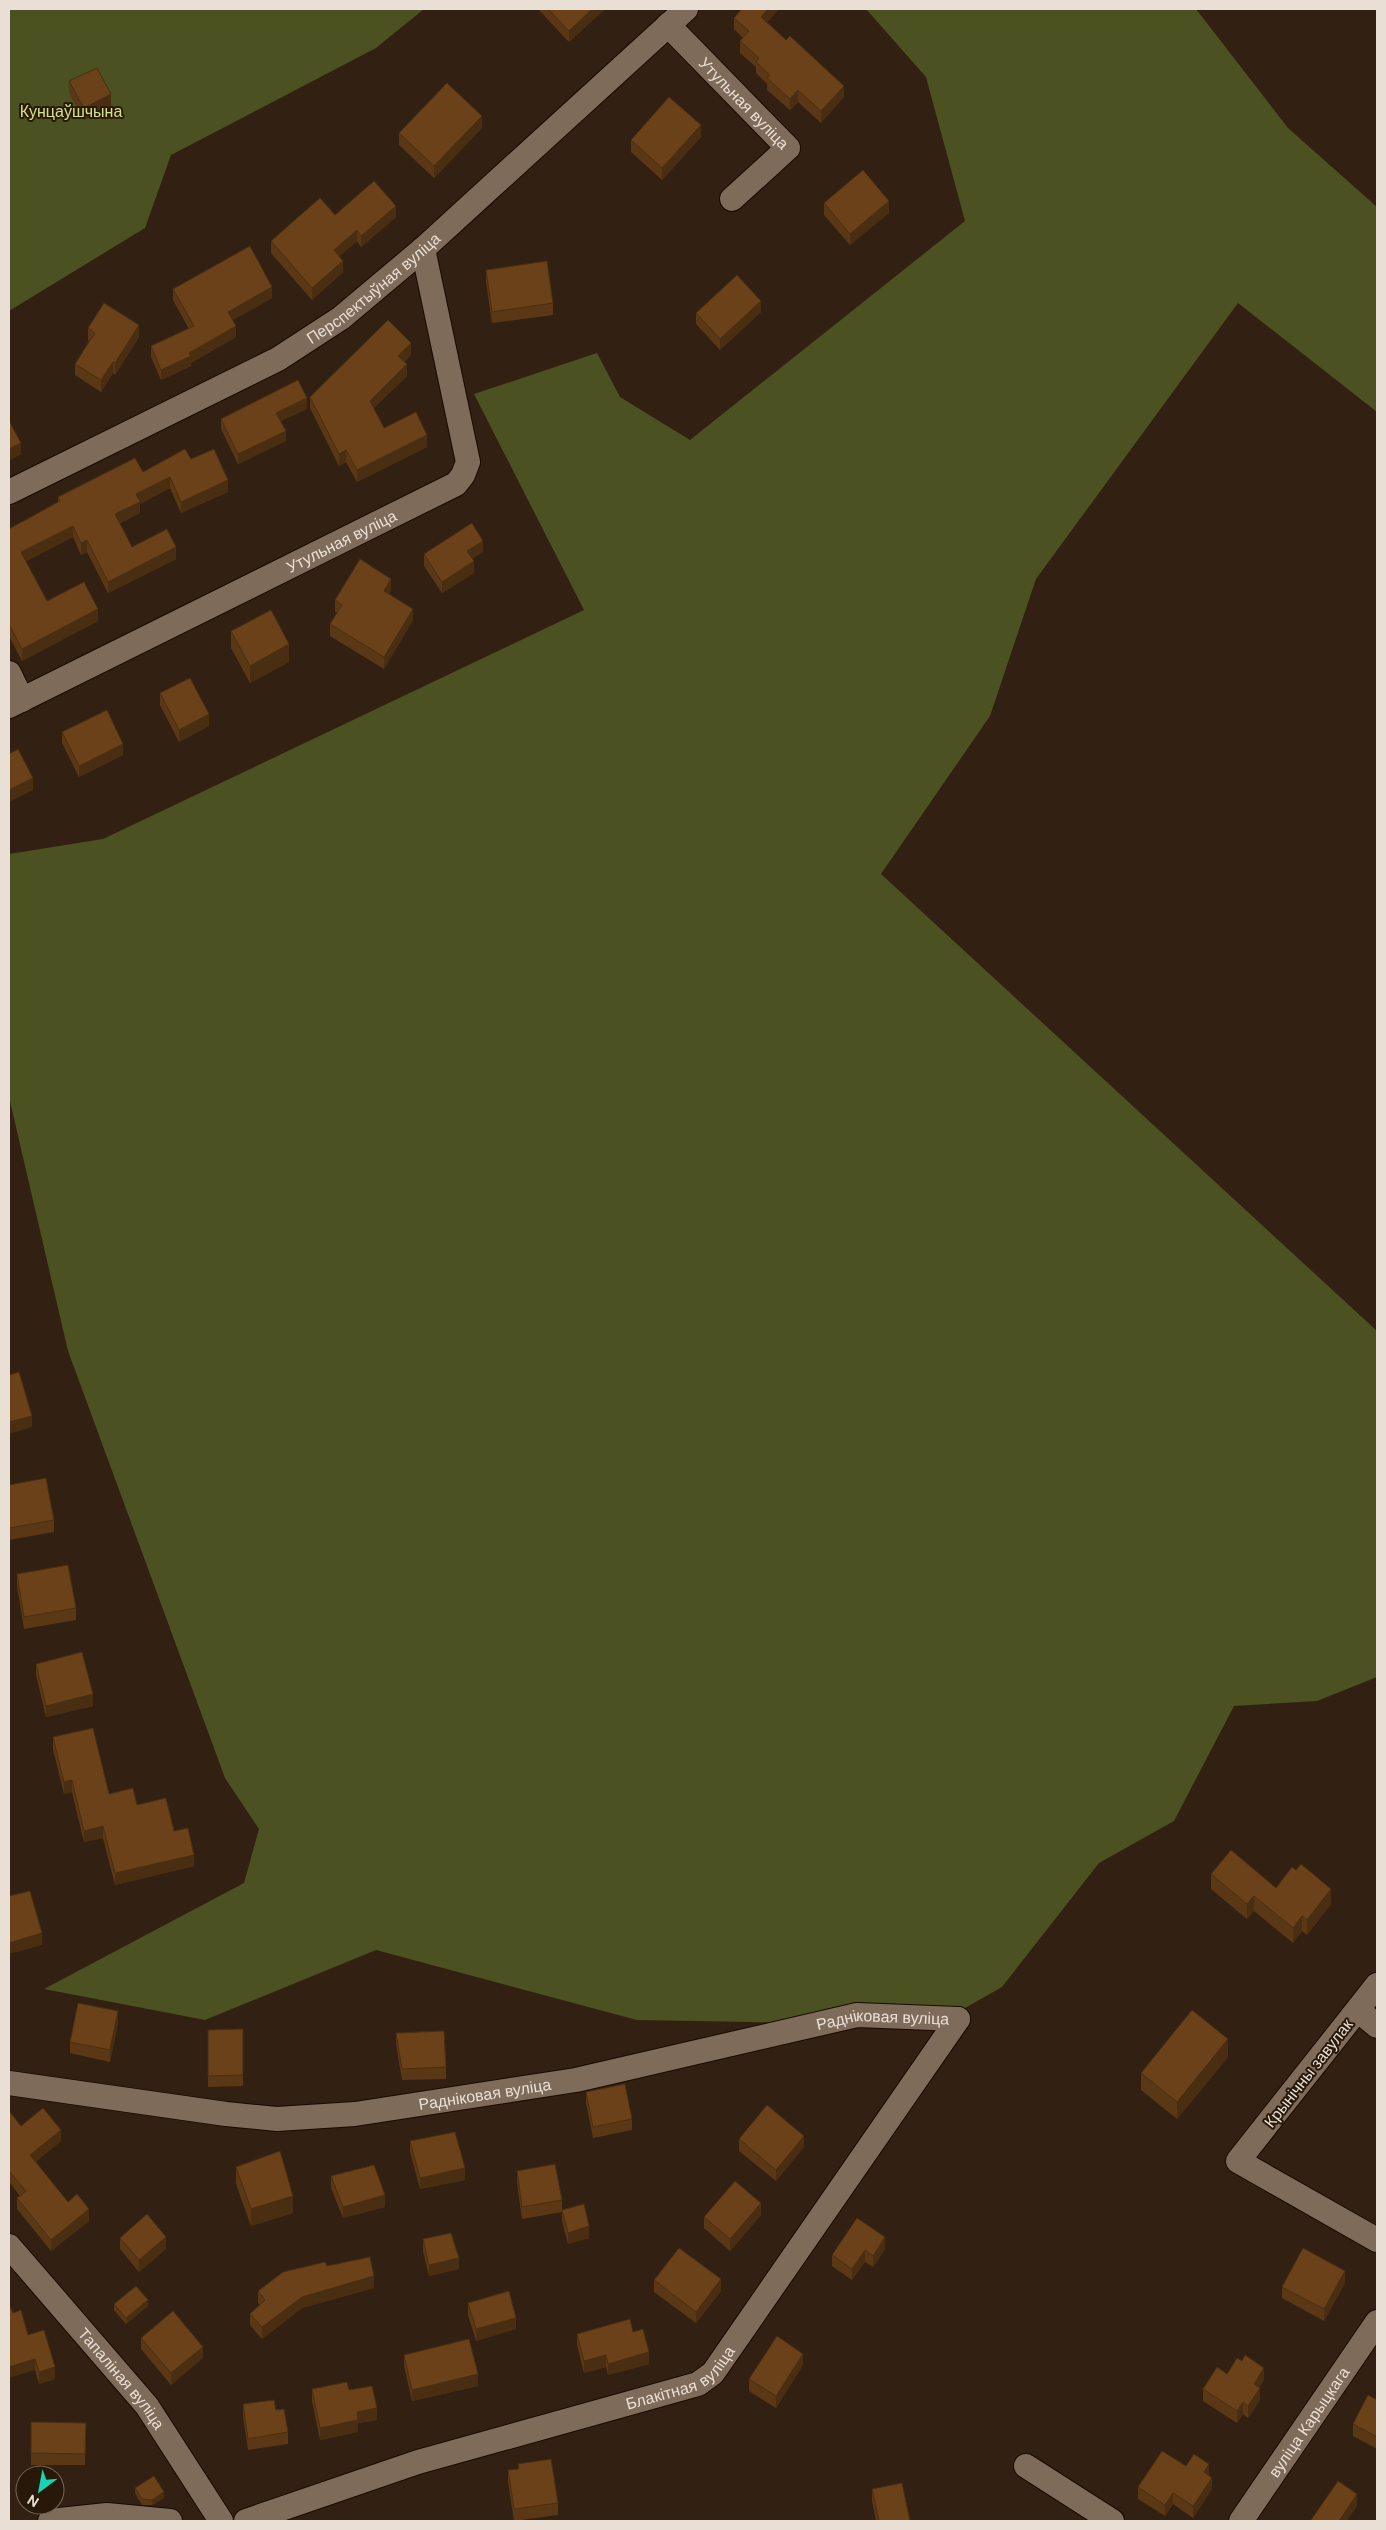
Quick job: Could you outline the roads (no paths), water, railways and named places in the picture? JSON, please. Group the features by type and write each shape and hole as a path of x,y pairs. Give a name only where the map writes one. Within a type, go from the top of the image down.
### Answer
{"street":[{"name":"Перспектыўная вуліца","path":"9,492 278,359 341,318 423,249 686,9"},
{"name":"Утульная вуліца","path":"668,25 788,148 732,199"},
{"name":"Утульная вуліца","path":"15,703 456,484 463,475 468,462 423,249"},
{"path":"9,673 15,703"},
{"name":"Крынічны завулак","path":"1377,1985 1238,2161 1377,2240"},
{"path":"1358,2010 1377,2026"},
{"name":"Радніковая вуліца","path":"9,2083 226,2114 277,2119 355,2114 576,2080 857,2016 958,2019"},
{"name":"Блакітная вуліца","path":"246,2521 418,2462 698,2384 713,2373 958,2019"},
{"name":"Тапаліная вуліца","path":"9,2246 147,2406 221,2521"},
{"name":"вуліца Карыцкага","path":"1241,2521 1377,2322"},
{"path":"1026,2466 1112,2521"},
{"path":"50,2521 107,2515 170,2521"}],"park label":[{"name":"Кунцаўшчына","path":"71,111"}]}
